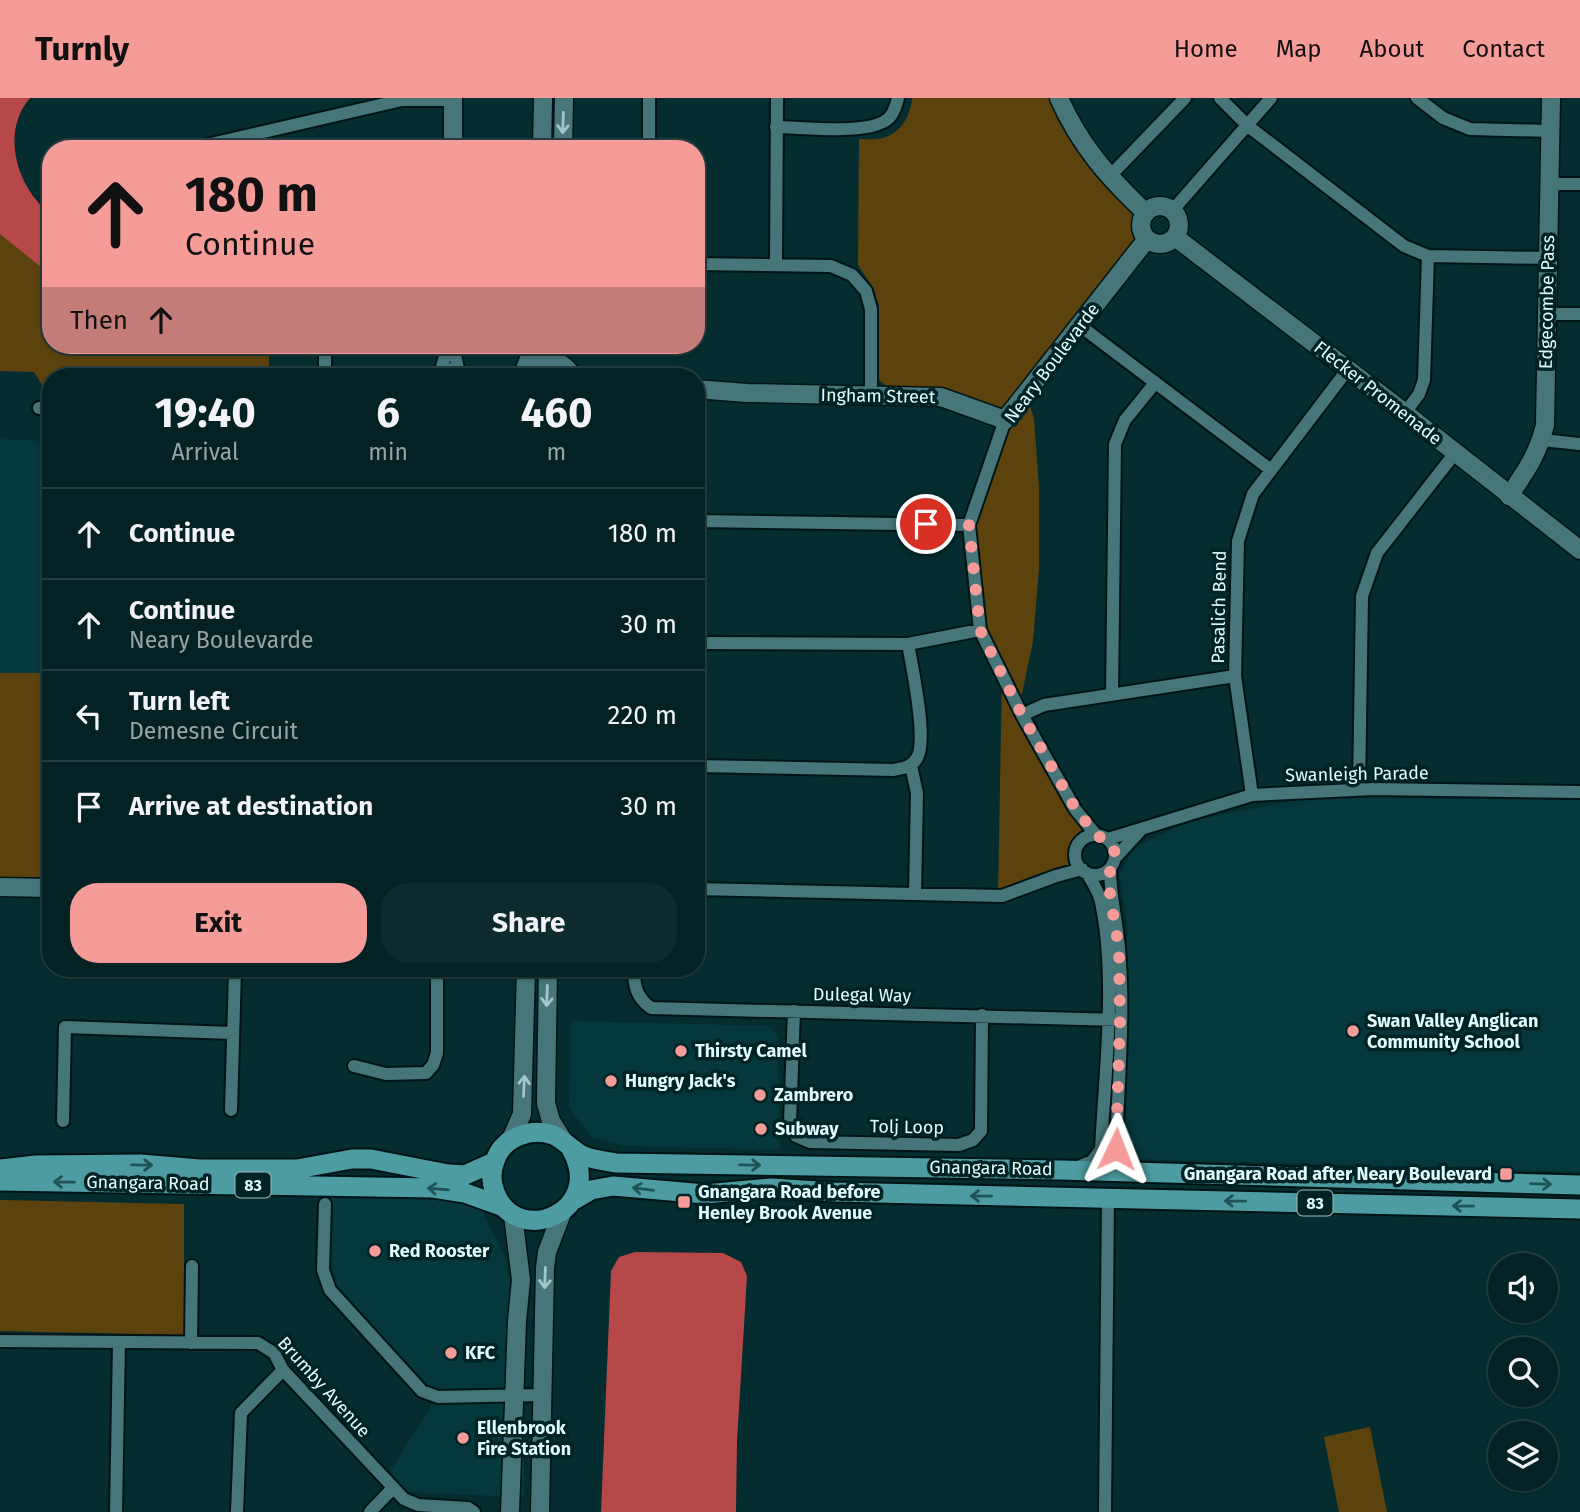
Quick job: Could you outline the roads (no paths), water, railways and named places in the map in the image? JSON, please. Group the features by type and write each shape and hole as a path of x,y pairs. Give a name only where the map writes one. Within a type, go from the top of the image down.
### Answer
{"main road":[{"name":"83","path":"498,1155 512,1139 538,1132 552,1135 568,1146"},
{"name":"Gnangara Road","path":"568,1146 583,1156 616,1163 1061,1170 1580,1185"},
{"path":"568,1146 578,1161 581,1174 579,1188 568,1206"},
{"name":"Gnangara Road","path":"0,1169 36,1165 141,1164 199,1169 298,1169 352,1159 371,1159 465,1175 498,1155"},
{"path":"498,1155 493,1186 509,1211"},
{"name":"Gnangara Road","path":"0,1181 433,1188 465,1193 509,1211"},
{"name":"Gnangara Road","path":"568,1206 591,1190 613,1186 705,1194 784,1188 833,1192 1580,1209"},
{"name":"83","path":"509,1211 525,1220 538,1221 551,1218 568,1206"}],"street":[{"path":"542,140 543,98"},
{"path":"563,140 564,98"},
{"path":"649,98 649,140"},
{"path":"776,264 777,98"},
{"path":"776,127 868,127 889,118 895,110 898,98"},
{"path":"1059,98 1086,148 1109,177 1146,213"},
{"path":"1109,177 1185,98"},
{"path":"1220,98 1248,125 1404,246 1428,256 1548,258"},
{"path":"1172,211 1271,98"},
{"path":"1417,98 1443,118 1470,129 1550,131"},
{"name":"Edgecombe Pass","path":"1508,496 1531,463 1542,440 1545,425 1551,98"},
{"path":"228,140 402,100 453,99 453,140"},
{"path":"1549,184 1580,184"},
{"path":"1156,207 1177,215 1180,226 1175,237 1170,242 1158,244 1147,239 1142,229 1146,213 1156,207"},
{"name":"Flecker Promenade","path":"1175,237 1580,550"},
{"name":"Neary Boulevarde","path":"1102,837 1075,808 1022,715 980,630 969,525 1005,420 1147,239"},
{"path":"1405,413 1419,394 1424,380 1428,256"},
{"path":"705,264 831,266 852,275 866,291 871,309 871,396"},
{"path":"1547,314 1580,314"},
{"path":"1079,325 1271,470"},
{"path":"527,368 544,360 560,363 566,368"},
{"name":"Pasalich Bend","path":"1252,795 1235,676 1238,541 1253,494 1348,369"},
{"path":"1112,695 1115,444 1125,420 1155,383"},
{"name":"Ingham Street","path":"705,390 942,397 1005,420"},
{"name":"Ingham Street","path":"705,396 747,393"},
{"path":"1542,440 1580,444"},
{"path":"1359,789 1362,596 1377,553 1455,453"},
{"path":"705,521 969,525"},
{"path":"705,643 908,644 980,630"},
{"path":"705,766 894,770 911,766 919,757 921,735 908,644"},
{"path":"1022,715 1044,705 1235,676"},
{"path":"911,766 917,793 915,894"},
{"name":"Swanleigh Parade","path":"1102,837 1140,830 1252,795 1359,789 1580,792"},
{"name":"Neary Boulevarde","path":"1075,808 1077,850"},
{"path":"705,889 1002,896 1056,876 1084,871 1099,874 1140,830"},
{"path":"1056,876 1086,837 1102,837 1114,848 1110,895 1119,949 1101,1149 1092,1161 1083,1166 1061,1170"},
{"path":"1077,850 1084,871 1101,899 1106,937 1114,1019 1116,1149 1122,1163 1141,1173"},
{"path":"0,887 42,888"},
{"path":"231,1110 235,977"},
{"path":"354,1066 386,1074 426,1073 433,1065 437,1053 437,977"},
{"path":"498,1155 512,1137 522,1114 526,977"},
{"path":"548,977 546,1103 551,1121 568,1146"},
{"name":"Dulegal Way","path":"634,977 640,1000 652,1008 1114,1019"},
{"name":"Tolj Loop","path":"794,1011 790,1123 796,1136 810,1142 959,1146 973,1140 981,1131 982,1014"},
{"path":"63,1121 65,1027 232,1032"},
{"path":"1105,1512 1108,1198"},
{"path":"325,1204 323,1270 330,1290 422,1391 438,1397 542,1395"},
{"path":"540,1512 545,1268 547,1252 568,1206"},
{"path":"509,1211 521,1280 510,1512"},
{"path":"191,1343 192,1266"},
{"name":"Brumby Avenue","path":"0,1341 258,1343 274,1353 283,1370 404,1499 418,1505 457,1506 474,1512"},
{"path":"116,1512 119,1342"},
{"path":"237,1512 241,1413 283,1370"},
{"path":"370,1512 393,1488"}],"place":[{"name":"Swan Valley Anglican Community School","path":"1353,1031"},
{"name":"Thirsty Camel","path":"681,1051"},
{"name":"Hungry Jack's","path":"611,1081"},
{"name":"Zambrero","path":"760,1095"},
{"name":"Subway","path":"761,1129"},
{"name":"Gnangara Road after Neary Boulevard","path":"1506,1174"},
{"name":"Gnangara Road before Henley Brook Avenue","path":"684,1202"},
{"name":"Red Rooster","path":"375,1251"},
{"name":"KFC","path":"451,1353"},
{"name":"Ellenbrook Fire Station","path":"463,1438"}]}
